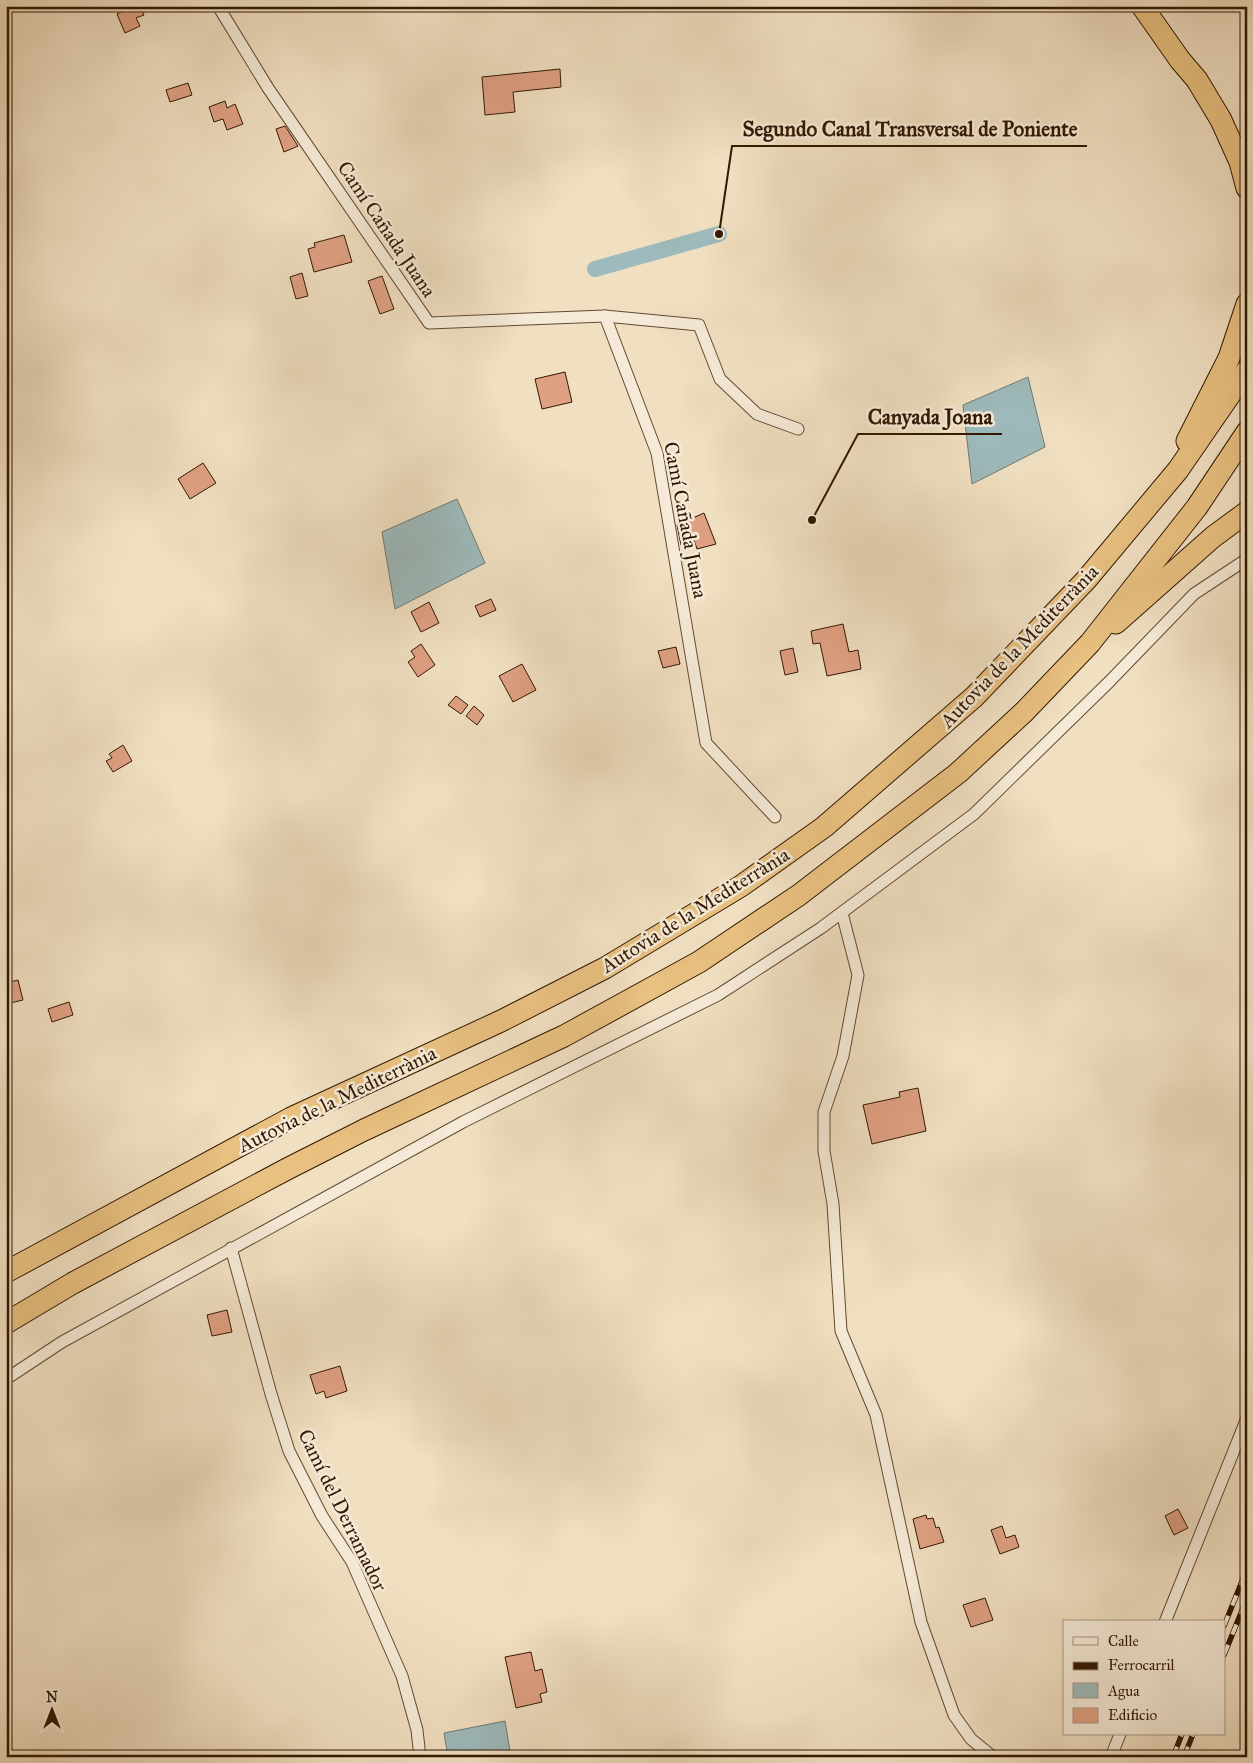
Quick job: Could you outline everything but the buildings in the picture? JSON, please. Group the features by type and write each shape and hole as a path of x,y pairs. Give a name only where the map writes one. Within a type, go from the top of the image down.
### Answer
{"highway":[{"path":"1142,6 1180,60 1197,80 1221,120 1240,162 1247,188"},
{"path":"1160,6 1180,60"},
{"path":"1178,470 1190,432 1229,358 1247,304"},
{"name":"Autovia de la Mediterrània","path":"6,1272 291,1118 501,1021 605,968 740,886 824,827 974,697 1086,580 1178,470 1247,370"},
{"name":"Autovia de la Mediterrània","path":"6,1323 82,1279 287,1169 564,1036 699,962 799,895 958,773 1024,712 1090,643 1197,506 1247,432"},
{"path":"1090,643 1133,610 1212,537 1247,512"}],"street":[{"name":"Camí Cañada Juana","path":"218,6 268,88 429,323 606,316 657,454 706,743 774,818"},
{"path":"606,316 699,325 720,379 757,414 798,430"},
{"path":"6,1379 62,1342 463,1122 718,995 842,913 974,814 1109,682 1194,594 1247,559"},
{"path":"842,913 858,975 843,1056 824,1112 824,1151 833,1204 841,1331 876,1415 921,1622 954,1715 970,1738 993,1757"},
{"name":"Camí del Derramador","path":"231,1248 289,1451 322,1516 352,1562 402,1676 417,1730 420,1757"},
{"path":"1166,1620 1247,1418"},
{"path":"1111,1757 1119,1736"}],"water":[{"path":"1028,377 1045,447 972,484 963,405"},
{"path":"457,499 485,563 395,609 382,532"},
{"path":"505,1721 511,1757 448,1757 444,1733"}],"waterway":[{"path":"595,269 719,234"}],"railway":[{"path":"1226,1621 1247,1569"},
{"path":"1226,1650 1247,1598"},
{"path":"1173,1757 1181,1736"},
{"path":"1184,1757 1192,1736"}],"place":[{"name":"Segundo Canal Transversal de Poniente","path":"719,234"},
{"name":"Canyada Joana","path":"812,520"}]}
